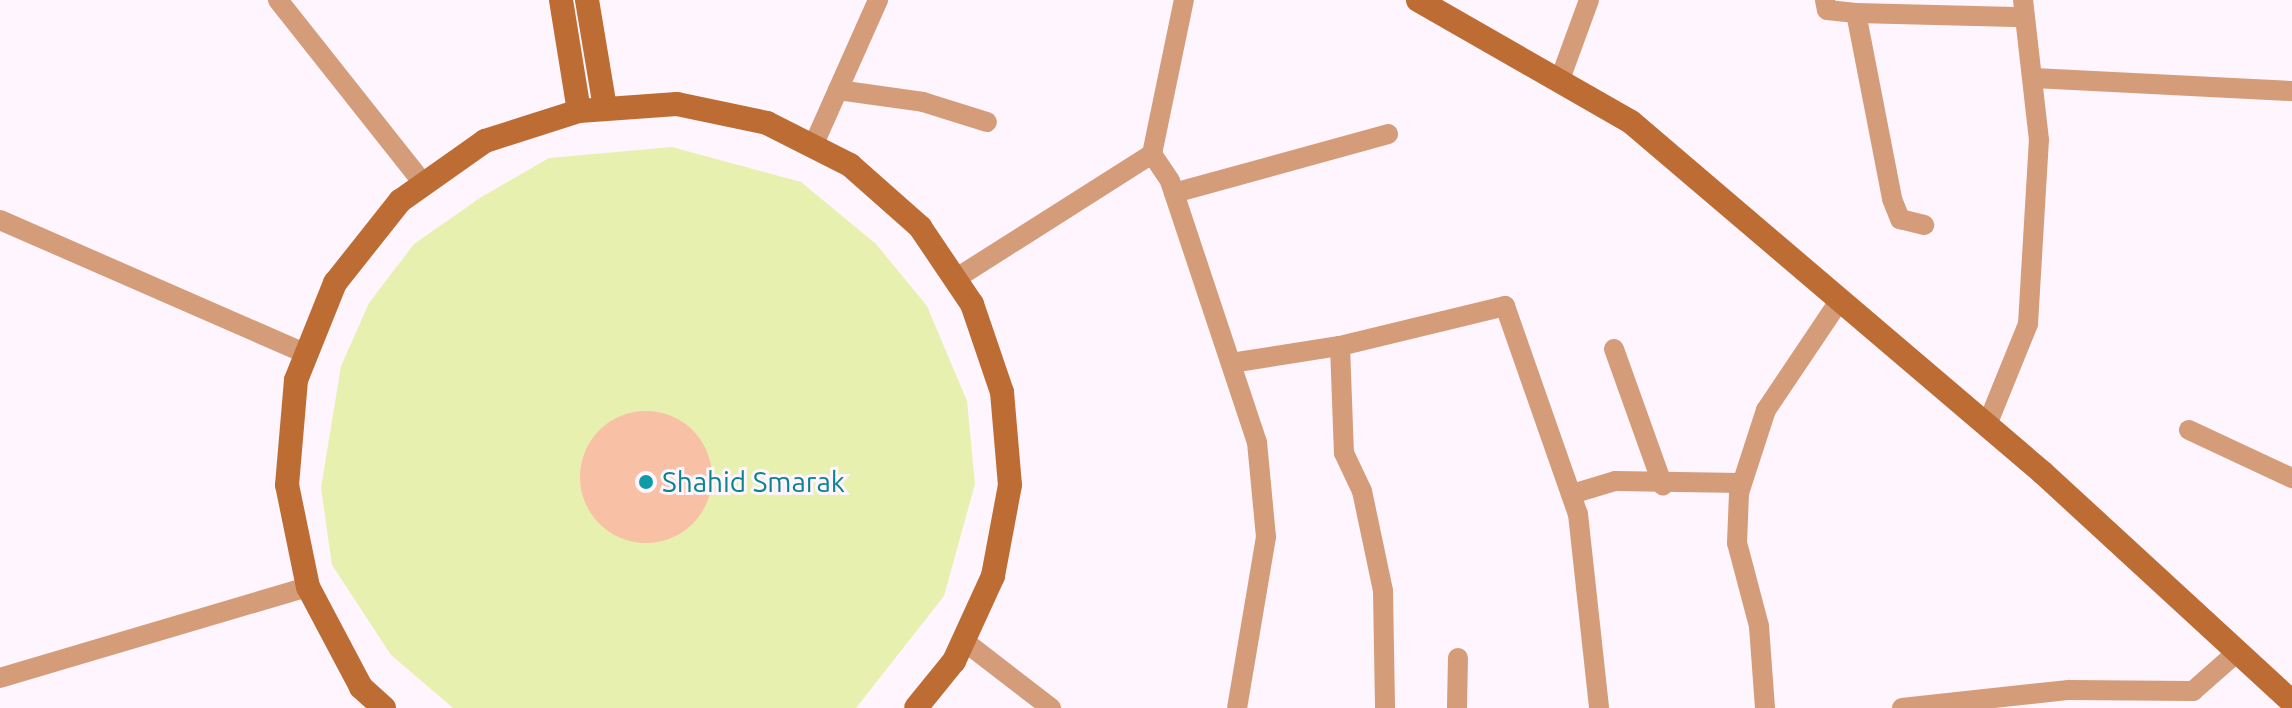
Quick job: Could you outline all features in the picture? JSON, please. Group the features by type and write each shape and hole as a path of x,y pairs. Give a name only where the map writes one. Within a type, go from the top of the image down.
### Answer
{"street":[{"path":"278,0 424,184"},
{"path":"561,0 579,111"},
{"path":"587,0 605,107"},
{"path":"813,146 878,0"},
{"path":"1184,0 1152,154 1174,193 1257,442 1266,537 1237,708"},
{"path":"1418,0 1631,122 1838,303 1987,425 2235,654 2292,702"},
{"path":"1559,82 1589,0"},
{"path":"1825,0 1827,10 1856,13 2024,9 2039,140 2028,324 1987,425"},
{"path":"1856,13 1892,199 1900,219 1924,225"},
{"path":"2034,78 2292,91"},
{"path":"838,90 923,102 987,122"},
{"path":"384,708 361,687 308,587 287,485 296,380 335,283 400,201 485,141 579,111 677,104 767,123 850,165 920,227 972,304 1002,392 1010,485 993,576 964,641 916,708"},
{"path":"1174,193 1388,134"},
{"path":"955,279 1152,154"},
{"path":"0,220 307,354"},
{"path":"1765,708 1759,626 1737,543 1741,483 1766,410 1838,303"},
{"path":"1231,363 1340,346 1505,306 1572,494 1599,708"},
{"path":"1340,346 1344,453 1362,491 1383,591 1385,708"},
{"path":"1614,349 1663,486"},
{"path":"2189,430 2292,478"},
{"path":"1572,494 1615,481 1663,486 1741,483"},
{"path":"0,678 308,587"},
{"path":"964,641 1051,708"},
{"path":"1902,708 2069,690 2126,700 2193,691 2235,654"},
{"path":"1457,708 1458,658"}],"green space":[{"path":"672,147 801,182 876,244 927,306 967,401 975,484 944,596 856,708 453,708 391,655 332,565 321,488 341,366 369,303 414,244 480,198 549,158"}],"building":[{"name":"Shahid Smarak","path":"646,411 671,416 693,430 707,452 712,477 707,502 693,524 671,538 646,543 621,538 599,524 585,502 580,477 585,452 599,430 621,416"}],"place":[{"name":"Shahid Smarak","path":"646,482"}]}
